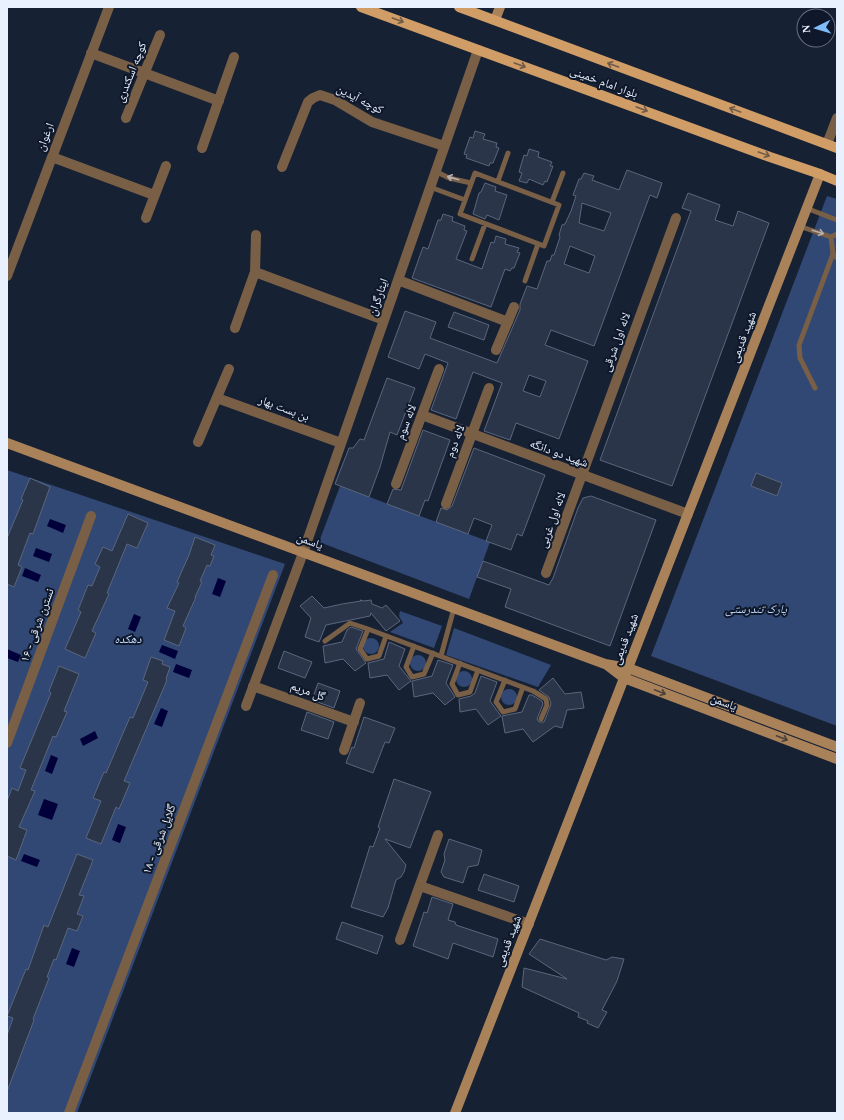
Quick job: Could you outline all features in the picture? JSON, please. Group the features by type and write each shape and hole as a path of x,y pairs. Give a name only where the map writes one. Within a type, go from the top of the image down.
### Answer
{"main road":[{"name":"بلوار امام خمینی","path":"361,7 837,181"},
{"name":"بلوار امام خمینی","path":"459,7 832,146"}],"street":[{"name":"ارغوان","path":"7,276 109,7"},
{"path":"495,20 500,7"},
{"name":"کوچه اسکندری","path":"126,118 160,35"},
{"name":"ایثارگران","path":"246,706 303,553 478,50"},
{"path":"91,53 219,101"},
{"path":"202,148 234,57"},
{"name":"کوچه آیدین","path":"282,167 308,102 320,95 335,100 372,122 444,146"},
{"path":"832,146 837,118"},
{"path":"52,157 154,195"},
{"path":"146,218 166,166"},
{"name":"شهید قدیمی","path":"455,1113 820,174"},
{"name":"لاله اول شرقی","path":"582,475 676,218"},
{"path":"235,328 255,272 256,235"},
{"path":"255,272 384,320"},
{"path":"398,280 508,322"},
{"path":"496,350 514,307"},
{"path":"198,442 229,369"},
{"name":"لاله سوم","path":"396,484 439,369"},
{"name":"لاله دوم","path":"446,504 489,388"},
{"name":"بن بست بهار","path":"217,398 341,443"},
{"name":"شهید دو دانگه","path":"422,415 688,514"},
{"name":"یاسمن","path":"7,443 605,664 628,668 837,747"},
{"name":"لاله اول غربی","path":"546,573 582,475"},
{"name":"نسترن شرقی - ۱۶","path":"7,743 91,516"},
{"name":"گلایل شرقی - ۱۸","path":"69,1113 273,575"},
{"name":"یاسمن","path":"605,664 624,678 837,759"},
{"name":"گل مریم","path":"253,686 354,722"},
{"path":"344,750 360,703"},
{"path":"400,940 438,835"},
{"path":"420,886 529,924"}],"lane":[{"path":"498,181 508,153"},
{"path":"435,171 449,178 471,183"},
{"path":"475,173 498,181 560,205 544,246 460,214 475,173"},
{"path":"552,202 563,173"},
{"path":"430,187 465,200"},
{"path":"806,208 837,220"},
{"path":"472,259 485,224"},
{"path":"799,226 831,237 837,234"},
{"path":"815,388 800,358 799,345 835,256 831,237"},
{"path":"525,281 538,244"},
{"path":"441,656 454,608"},
{"path":"325,641 350,623 368,629 533,691 546,699 547,704 541,719"},
{"path":"368,629 360,649 367,659 379,656 386,636"},
{"path":"414,646 406,667 412,677 424,674 433,653"},
{"path":"460,663 452,684 458,695 470,692 478,670"},
{"path":"505,680 496,702 503,712 515,709 523,687"}],"green space":[{"name":"پارک تندرستی","path":"827,196 837,199 837,726 651,656"},
{"name":"دهکده","path":"7,470 285,564 77,1113 7,1113"},
{"path":"340,486 490,542 469,599 319,542"},
{"path":"400,611 442,626 434,648 390,632 403,623 399,616"},
{"path":"454,628 551,665 538,687 446,655"},
{"path":"368,638 374,638 379,643 377,652 374,654 368,654 363,649 363,643"},
{"path":"415,655 421,655 426,660 424,669 421,671 415,671 410,666 410,660"},
{"path":"461,671 467,671 472,676 470,685 467,687 461,687 456,682 456,676"},
{"path":"506,689 512,689 517,694 515,703 512,705 506,705 501,700 501,694"}],"shaded area":[{"path":"50,519 66,525 63,533 47,526"},
{"path":"36,548 52,554 49,562 33,556"},
{"path":"25,568 41,575 38,582 22,576"},
{"path":"218,578 226,581 220,597 212,594"},
{"path":"134,614 141,617 135,632 128,629"},
{"path":"162,645 178,651 175,659 159,652"},
{"path":"7,649 21,655 18,662 7,658"},
{"path":"176,664 192,670 189,678 173,672"},
{"path":"161,708 168,711 162,727 154,724"},
{"path":"95,731 98,738 83,746 80,739"},
{"path":"51,755 58,758 52,774 45,771"},
{"path":"44,799 58,804 52,820 38,815"},
{"path":"118,824 126,827 120,843 112,840"},
{"path":"24,854 40,860 37,867 21,861"},
{"path":"72,948 80,951 74,967 66,964"}],"building":[{"path":"475,131 485,134 483,139 497,143 496,147 499,148 493,163 490,163 489,166 466,158 467,155 464,154 470,137 473,138"},
{"path":"529,149 539,152 538,157 552,162 550,166 553,166 547,182 545,181 543,185 529,179 527,183 519,181 522,173 519,172 524,155 527,156"},
{"path":"627,170 662,183 657,198 650,195 594,346 551,330 545,345 588,361 559,439 516,423 510,440 484,431 502,383 473,372 456,419 431,410 448,363 425,354 419,369 388,357 405,311 436,322 430,338 497,363 520,310 520,304 527,286 537,289 547,261 550,261 552,255 554,255 562,225 565,224 576,196 573,195 579,179 581,179 584,173 594,176 592,180 619,190","holes":["582,203 611,213 604,231 579,223","570,246 595,256 589,273 564,264","529,375 546,381 540,397 523,391"]},
{"path":"485,183 496,187 495,191 507,195 499,220 487,215 485,219 473,214 479,193 481,192"},
{"path":"688,193 720,205 715,220 733,226 738,211 769,223 672,486 600,460 691,211 682,208"},
{"path":"443,214 453,217 452,221 465,226 464,230 467,231 456,259 482,269 491,242 494,243 496,236 506,239 505,244 519,248 517,252 520,253 514,268 510,271 505,269 491,307 412,278 423,247 428,249 438,220 441,220"},
{"path":"454,312 489,325 484,340 448,327"},
{"path":"387,378 415,388 397,435 390,432 380,467 369,497 335,484 349,448 353,448 360,439 364,440"},
{"path":"423,430 450,440 428,501 425,500 419,516 387,504 393,489 401,490"},
{"path":"474,448 545,475 522,536 517,534 511,550 486,541 492,525 474,518 468,534 436,522 441,508 447,510 452,506"},
{"path":"756,473 782,483 777,496 751,486"},
{"path":"30,478 50,487 33,534 30,533 18,565 22,567 14,587 7,584 7,538 23,500 21,499"},
{"path":"591,496 656,520 610,646 505,607 511,589 477,577 483,561 549,585 553,578 578,508 583,498"},
{"path":"128,514 148,523 137,548 127,544 107,593 109,594 92,631 96,633 85,658 65,649 81,612 78,610 88,585 92,586 100,567 95,564 103,547 112,551"},
{"path":"195,537 215,545 211,555 214,556 210,566 207,565 200,581 202,582 183,626 186,628 179,646 164,640 175,611 167,608 179,583 177,582"},
{"path":"312,596 324,608 361,601 360,600 371,600 372,604 382,608 386,605 400,621 386,631 371,613 370,616 326,625 319,642 305,637 311,618 300,606"},
{"path":"351,627 363,631 356,649 366,663 355,671 343,659 325,663 323,646 342,642 347,630"},
{"path":"389,642 405,649 399,666 411,681 399,690 387,675 370,678 368,663 384,659"},
{"path":"284,651 312,662 305,678 278,668"},
{"path":"151,657 163,661 162,664 170,667 167,680 124,781 130,783 119,809 116,807 101,844 86,838 101,801 93,798 104,772 106,773 130,717 133,718 148,682 143,680"},
{"path":"438,660 453,665 446,683 455,697 445,705 433,693 414,697 412,681 432,676"},
{"path":"59,666 79,674 64,711 67,712 56,737 53,736 31,790 35,791 19,827 27,830 16,860 7,856 7,801 12,788 18,791 26,770 20,768 51,693 49,691"},
{"path":"481,676 497,682 490,701 501,716 488,725 476,709 460,712 459,699 471,696 475,693"},
{"path":"553,678 565,694 581,692 584,708 567,710 562,728 555,726 533,742 523,729 505,733 502,716 522,712 529,695 532,695 542,701 543,704 537,719 539,722 544,722 551,704 549,697 539,690"},
{"path":"318,683 340,691 334,708 312,700"},
{"path":"307,712 334,722 328,739 301,730"},
{"path":"364,717 395,728 389,743 385,742 373,773 346,763 352,747 354,748"},
{"path":"394,779 431,792 410,848 385,839 406,865 401,877 396,880 388,908 383,917 351,907 370,846 373,847 380,828 378,827"},
{"path":"449,839 482,850 478,865 468,867 463,883 444,877 441,872 445,860 444,854"},
{"path":"77,854 93,860 79,895 84,896 77,914 83,916 77,931 68,928 56,960 54,959 47,977 49,978 33,1019 34,1020 7,1089 7,1035 13,1018 7,1016 26,969 28,970 44,925 48,927"},
{"path":"484,874 519,886 514,902 478,890"},
{"path":"432,897 453,904 448,920 455,922 456,925 498,939 493,957 453,943 448,959 413,946 424,912 427,913"},
{"path":"342,922 383,936 377,954 336,939"},
{"path":"540,939 606,960 612,957 624,959 617,981 602,1010 607,1012 598,1028 587,1023 588,1021 578,1017 579,1013 522,987 524,968 567,979 529,954"}]}
